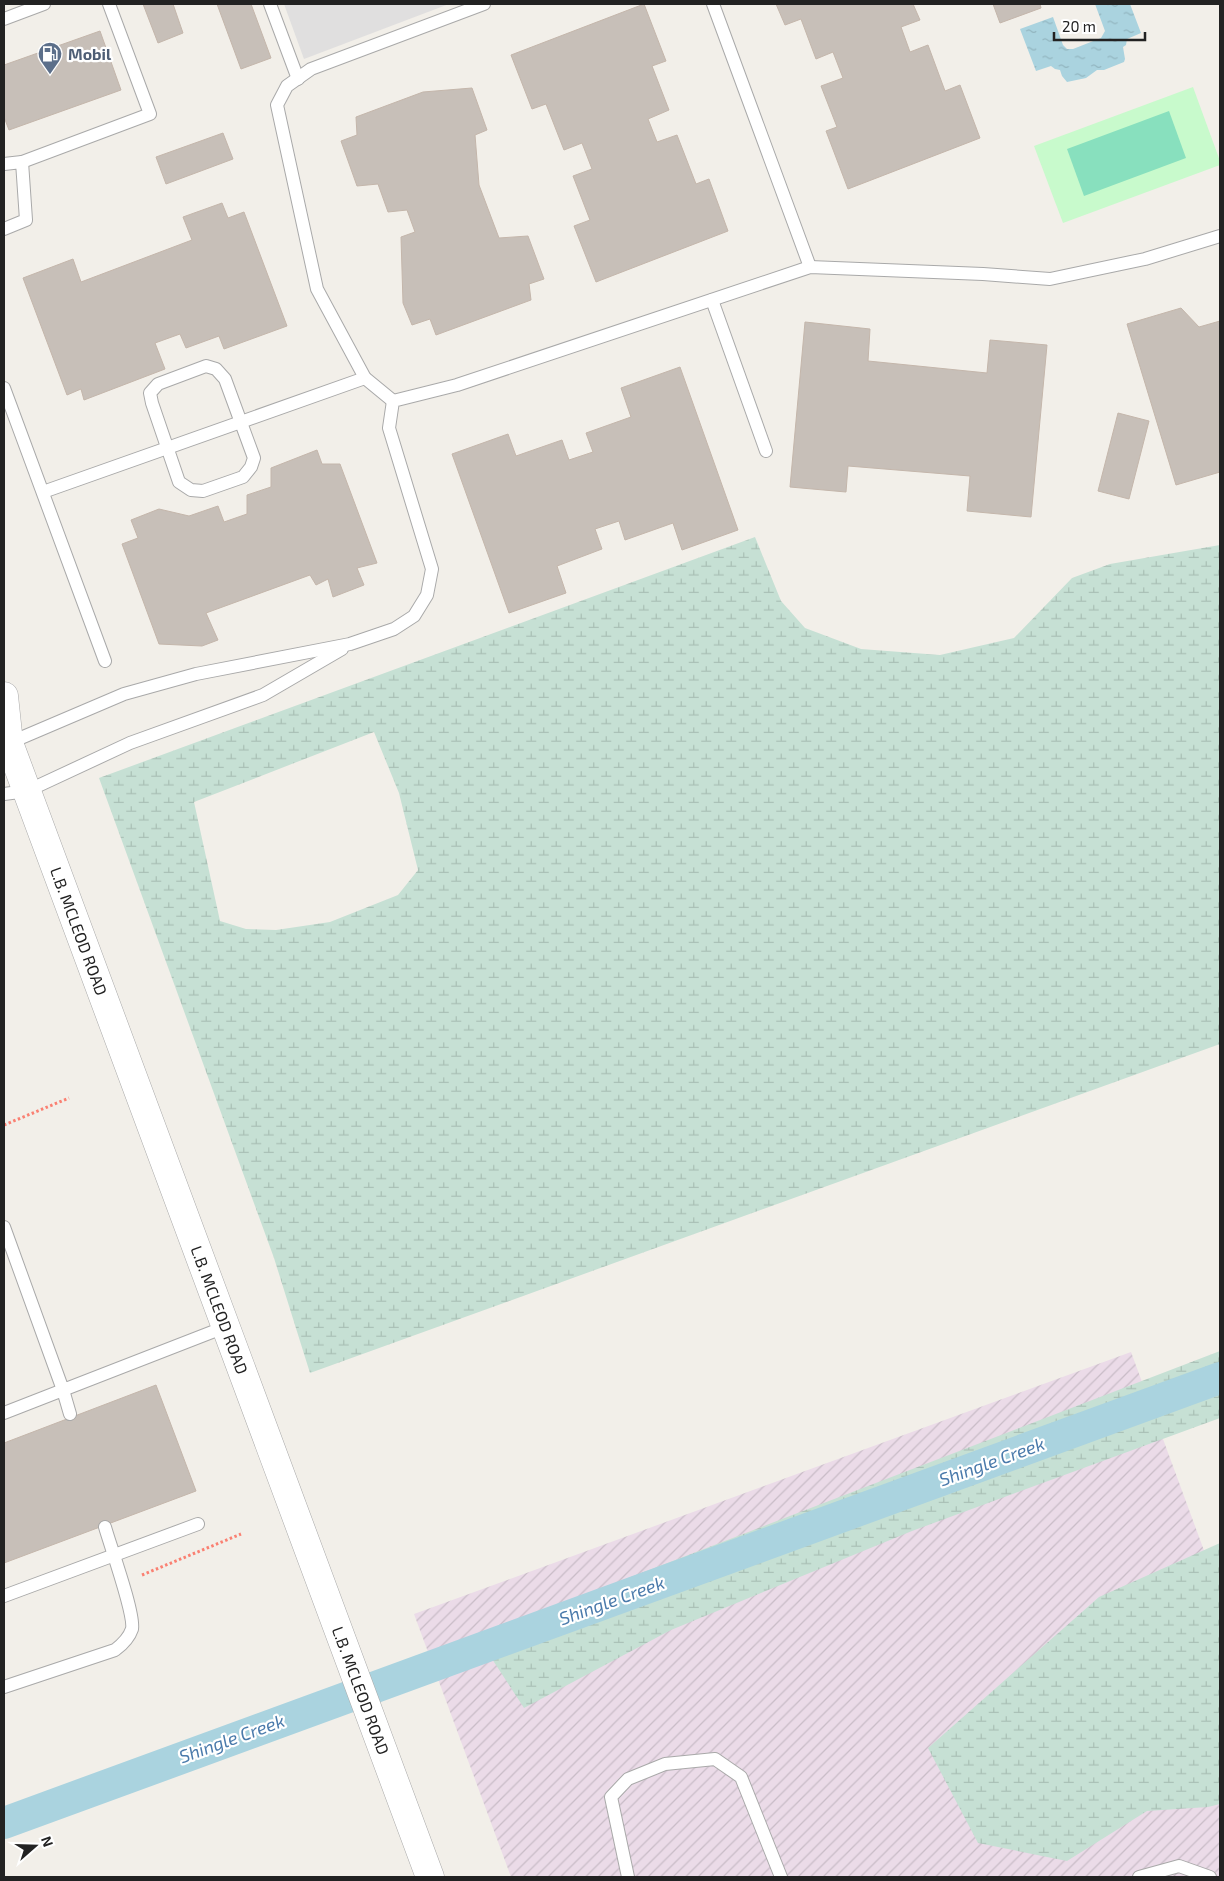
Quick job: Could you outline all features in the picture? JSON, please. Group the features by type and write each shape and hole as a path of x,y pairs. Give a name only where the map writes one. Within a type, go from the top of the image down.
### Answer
{"street":[{"name":"L.B. MCLEOD ROAD","path":"4,696 6,739 15,793 226,1327 430,1877"}],"lane":[{"path":"4,19 44,4"},
{"path":"4,164 22,162 150,114 109,4"},
{"path":"270,4 298,79"},
{"path":"393,401 365,378 317,289 276,106 287,86 312,69 484,4"},
{"path":"714,4 810,267"},
{"path":"4,229 26,220 22,162"},
{"path":"393,401 457,385 810,267 983,274 1050,279 1146,259 1220,236"},
{"path":"712,300 766,451"},
{"path":"206,366 216,369 225,380 254,458 251,466 243,477 202,491 191,490 179,482 167,448 150,393 158,384 206,366"},
{"path":"43,492 365,378"},
{"path":"4,388 105,661"},
{"path":"6,739 124,694 196,674 350,644 394,629 414,616 427,595 432,570 389,428 393,401"},
{"path":"15,793 130,743 263,695 350,644"},
{"path":"4,1227 70,1414"},
{"path":"4,1413 226,1327"},
{"path":"4,1596 198,1524"},
{"path":"4,1687 115,1650 126,1642 132,1628 130,1611 104,1526"},
{"path":"628,1877 611,1796 628,1779 665,1764 715,1759 741,1777 781,1877"},
{"path":"1139,1877 1179,1866 1210,1877"}],"path":[{"path":"4,1125 69,1098"},
{"path":"120,1575 138,1577 241,1534"}],"shaded area":[{"path":"284,4 449,4 304,59"},
{"path":"1131,1352 1220,1594 1220,1877 511,1877 414,1614"}],"green space":[{"path":"1193,87 1220,165 1063,223 1034,146"},
{"path":"1169,111 1186,158 1084,196 1067,149"},
{"path":"755,537 781,601 805,628 861,649 940,655 1014,638 1072,578 1110,564 1220,545 1220,1044 310,1373 274,1258 99,778","holes":["374,732 399,793 418,870 398,895 330,922 276,930 246,929 220,921 194,802"]},
{"path":"1220,1351 1220,1418 912,1531 671,1630 524,1708 477,1636"},
{"path":"1220,1543 1220,1804 1208,1807 1147,1811 1067,1861 978,1843 928,1748 1099,1597"}],"water":[{"path":"1095,4 1130,4 1141,33 1127,39 1126,45 1123,47 1124,62 1104,70 1097,70 1086,78 1067,82 1060,70 1051,66 1036,71 1020,29 1053,17 1063,45 1067,49 1073,49 1101,38 1105,31"}],"building":[{"path":"143,4 173,4 183,33 158,43"},
{"path":"217,4 251,4 271,58 241,69"},
{"path":"644,4 666,61 652,66 669,110 648,119 657,142 677,135 696,184 709,179 728,231 596,282 574,226 590,220 573,176 592,169 582,143 564,150 546,104 532,109 511,55"},
{"path":"776,4 913,4 920,20 901,27 910,52 928,45 945,91 960,85 980,138 848,189 826,131 837,127 821,86 843,78 833,52 816,59 801,19 785,25"},
{"path":"993,4 1040,4 1041,8 1000,23"},
{"path":"100,31 121,90 9,130 4,117 4,65"},
{"path":"472,88 487,130 475,135 479,185 499,238 528,236 544,279 529,284 531,300 436,335 430,319 412,325 403,303 401,237 415,232 407,210 388,212 378,184 357,186 341,141 357,135 356,117 423,92"},
{"path":"223,133 233,159 166,184 156,157"},
{"path":"222,203 228,218 244,212 287,326 224,349 219,336 186,348 180,334 155,343 165,369 84,400 81,389 67,395 23,278 73,259 81,282 192,240 183,217"},
{"path":"1181,308 1199,327 1220,321 1220,472 1176,485 1127,324"},
{"path":"805,322 870,329 868,361 987,373 990,340 1047,345 1031,517 967,511 970,476 848,466 846,492 790,487"},
{"path":"680,367 738,530 682,550 673,523 625,540 619,521 595,529 602,549 557,566 566,593 509,613 452,454 508,434 516,456 562,440 569,460 593,452 586,433 631,417 621,388"},
{"path":"1118,413 1149,421 1129,499 1098,491"},
{"path":"317,450 322,464 340,464 377,563 357,568 364,585 333,597 328,579 316,585 310,575 206,613 218,640 202,646 159,644 122,544 138,538 131,520 159,509 189,516 218,506 224,522 247,514 247,495 271,487 271,468"},
{"path":"156,1385 196,1491 4,1563 4,1443"}],"waterway":[{"name":"Shingle Creek","path":"4,1823 1220,1378"}],"place":[{"name":"Mobil","path":"50,75"}]}
